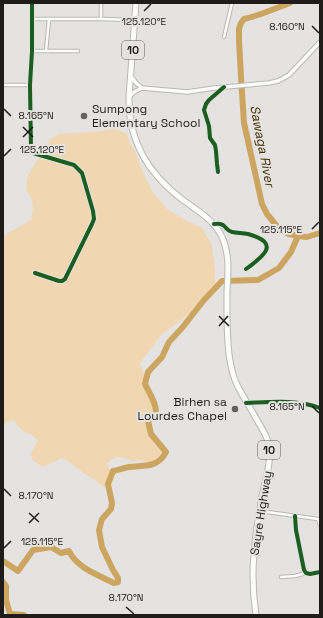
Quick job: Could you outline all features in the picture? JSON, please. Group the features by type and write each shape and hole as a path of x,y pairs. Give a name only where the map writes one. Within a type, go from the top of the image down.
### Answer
{"highway":[{"name":"10","path":"129,97 136,20 136,3"},
{"name":"Sayre Highway","path":"129,97 129,112 132,131 148,164 169,189 204,214 214,224 225,245 228,274 228,348 230,366 235,381 246,403 265,434 269,446 269,460 255,541 253,563 253,588 256,615"}],"main road":[{"path":"129,97 134,92 142,88 187,92 230,86 272,83 285,78 320,42"},
{"path":"131,76 142,88"}],"street":[{"path":"32,3 30,85 31,150 32,153 74,165 78,168 82,173 94,219 65,279 59,281 35,273"},
{"path":"101,3 101,19"},
{"path":"224,37 232,3"},
{"path":"32,19 136,20"},
{"path":"46,50 49,19"},
{"path":"32,51 78,51"},
{"path":"3,85 30,85"},
{"path":"218,172 215,145 210,138 205,107 209,100 224,87"},
{"path":"214,224 222,224 230,232 247,234 260,238 266,243 267,249 246,269"},
{"path":"246,403 292,402 320,408"},
{"path":"260,511 319,519 320,525"},
{"path":"295,516 296,530 304,570 306,573"},
{"path":"281,577 320,572"}],"shaded area":[{"path":"114,129 127,134 130,144 135,151 143,173 153,193 167,209 202,228 212,245 215,270 215,289 179,322 162,334 140,363 151,395 153,407 151,418 152,431 159,441 162,452 156,461 150,464 145,461 133,461 116,457 107,464 114,478 113,482 108,487 103,487 62,458 43,467 32,460 31,453 38,440 32,435 24,432 15,421 10,421 3,425 3,236 31,220 33,210 32,200 26,189 28,176 36,162 46,150 50,139 59,134"}],"waterway":[{"name":"Sawaga River","path":"290,3 244,19 241,23 239,29 239,40 244,123 262,204 267,214 280,230 289,234 307,237 320,233"},
{"path":"3,561 18,571 33,550 51,547 61,553 69,551 77,562 88,570 114,583 118,582 118,578 102,547 99,530 102,519 111,509 112,503 108,484 113,471 129,467 150,465 159,461 166,452 151,434 148,421 156,411 156,407 145,384 148,372 162,357 169,342 222,281 258,280 279,268 291,252 298,236"},
{"path":"3,582 6,586 6,600 10,614 24,615"}],"cycle path":[{"path":"32,3 30,85 31,150 33,153 74,165 82,173 94,219 65,279 59,281 35,273"},
{"path":"218,172 215,145 210,138 209,126 204,110 209,100 224,87"},
{"path":"214,224 222,224 230,232 248,234 264,241 267,246 263,255 246,269"},
{"path":"246,403 293,402 320,408"},
{"path":"295,516 296,530 304,570 306,573 310,574 320,572"}],"place":[{"name":"Sumpong Elementary School","path":"84,116"},
{"name":"Birhen sa Lourdes Chapel","path":"235,409"}]}
